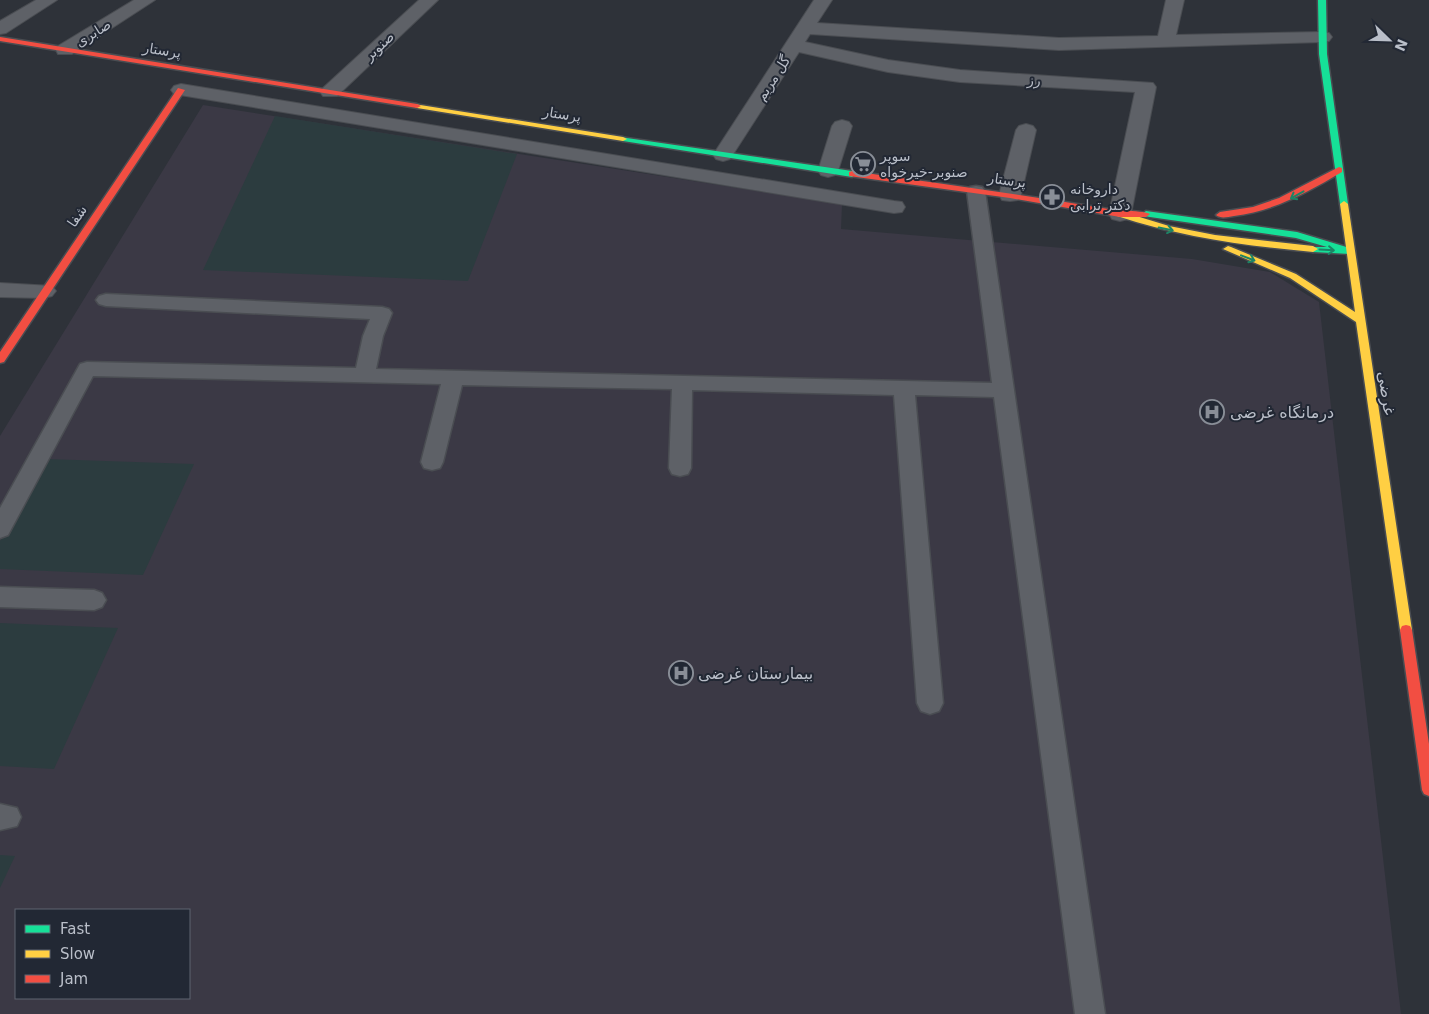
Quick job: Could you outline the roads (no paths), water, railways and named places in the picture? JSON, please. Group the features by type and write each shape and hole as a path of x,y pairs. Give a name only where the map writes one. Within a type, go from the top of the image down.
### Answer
{"main road":[{"name":"غرضی","path":"1322,0 1323,37 1350,252 1429,790"},
{"name":"پرستار","path":"0,40 723,156 976,191 1120,214"},
{"name":"شفا","path":"0,360 44,291 181,90"},
{"path":"1189,219 1248,212 1291,198 1339,170"},
{"path":"1120,214 1151,214 1297,235 1350,252"},
{"path":"1120,214 1150,226 1204,237 1350,252"},
{"path":"1204,237 1237,254 1293,276 1360,320"}],"street":[{"path":"0,29 47,0"},
{"name":"صابری","path":"65,50 146,0"},
{"name":"صنوبر","path":"330,92 429,0"},
{"name":"گل مریم","path":"723,156 823,0"},
{"path":"1166,40 1175,0"},
{"path":"805,28 1059,44 1323,37"},
{"name":"رز","path":"794,45 888,66 960,76 1146,87 1120,214"},
{"path":"181,90 894,207"},
{"path":"828,172 842,126"},
{"path":"1010,196 1026,130"},
{"path":"0,290 44,291"}],"lane":[{"path":"976,191 1090,1014"},
{"path":"106,300 382,313 372,336 364,376"},
{"path":"0,529 87,369 1003,390"},
{"path":"432,462 453,378"},
{"path":"680,468 682,383"},
{"path":"904,388 930,703"},
{"path":"0,597 94,600"}],"place":[{"name":"سوپر صنوبر-خیرخواه","path":"863,164"},
{"name":"داروخانه دکتر ترابی","path":"1052,197"},
{"name":"درمانگاه غرضی","path":"1212,412"},
{"name":"بیمارستان غرضی","path":"681,673"}]}
